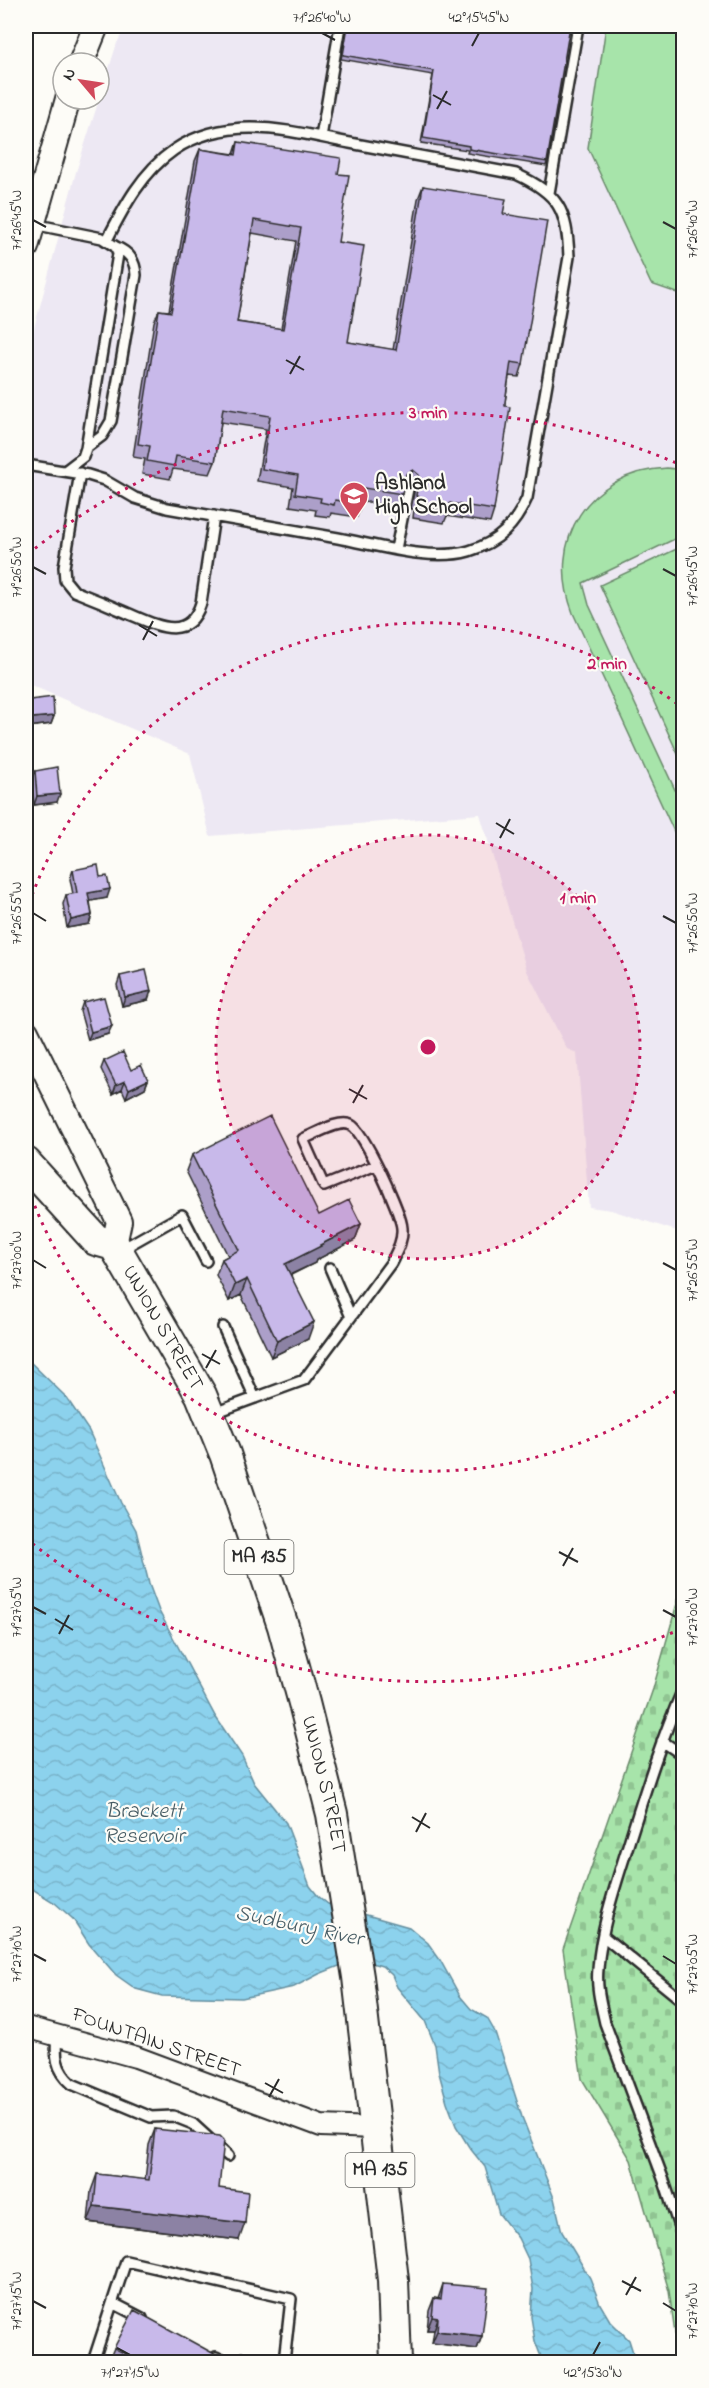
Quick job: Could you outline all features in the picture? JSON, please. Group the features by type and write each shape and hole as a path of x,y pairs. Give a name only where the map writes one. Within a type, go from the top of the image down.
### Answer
{"main road":[{"path":"26,1163 96,1240 116,1248"},
{"name":"UNION STREET","path":"116,1248 201,1395 225,1454 283,1626 332,1814 358,1977 393,2280 396,2362"}],"street":[{"path":"86,51 96,26"},
{"path":"26,247 65,111"},
{"path":"26,1032 120,1221 116,1248"},
{"name":"FOUNTAIN STREET","path":"26,2027 136,2057 321,2126 375,2128"}],"lane":[{"path":"321,137 340,26"},
{"path":"549,193 578,26"},
{"path":"26,465 66,470 104,480 150,504 396,549 442,555 467,552 488,544 509,529 527,498 569,257 567,228 558,204 538,185 516,174 321,137 252,128 222,131 190,141 173,150 142,181 128,201 107,240"},
{"path":"32,224 107,240 125,250 132,258 136,275 111,421 102,436 86,448"},
{"path":"66,470 82,457 86,448 117,263 116,247"},
{"path":"80,473 64,567 65,580 74,591 161,627 178,628 187,624 197,614 214,516"},
{"path":"396,549 408,489"},
{"path":"209,1415 304,1380 391,1263 400,1245 401,1216 361,1133 352,1125 343,1123 303,1138 324,1186 376,1165"},
{"path":"116,1248 182,1215 206,1261"},
{"path":"330,1268 351,1317"},
{"path":"223,1327 255,1398"},
{"path":"684,1688 662,1741 620,1870 603,1936 598,1970 599,2000 605,2023 664,2181 684,2242"},
{"path":"662,1741 684,1756"},
{"path":"603,1936 684,2002"},
{"path":"57,2034 55,2058 62,2075 72,2084 151,2117 173,2116 193,2124 228,2156"},
{"path":"93,2362 126,2261 291,2299 284,2362"},
{"path":"113,2303 153,2324"},
{"path":"202,2350 222,2361 239,2362"}],"shaded area":[{"name":"Ashland High School","path":"126,26 683,26 683,1233 611,1210 589,1207 577,1053 567,1049 527,971 480,814 210,836 190,754 26,683 26,358 76,172 95,111 111,111 111,62"}],"green space":[{"path":"606,26 683,26 683,295 651,284 588,148"},
{"path":"667,468 683,470 683,535 583,583 589,605 683,807 683,851 573,613 566,586 565,560 570,536 580,515 595,496 615,482 639,472"},
{"path":"683,546 683,765 600,585"},
{"path":"683,1582 683,2362 679,2362 669,2291 631,2160 582,2079 563,1949 653,1689"}],"water":[{"name":"Brackett Reservoir","path":"26,1358 66,1397 89,1431 121,1503 136,1530 149,1584 159,1611 215,1716 242,1756 254,1783 286,1823 310,1886 328,1904 409,1927 428,1943 460,1996 471,2009 487,2018 495,2032 522,2117 554,2198 562,2232 590,2278 600,2304 610,2321 629,2340 636,2362 543,2362 535,2341 531,2317 533,2289 528,2259 518,2238 499,2214 485,2167 456,2126 439,2073 435,2045 425,2021 397,1987 392,1975 382,1966 368,1962 339,1966 294,1987 242,1998 162,1996 136,1989 116,1975 89,1944 73,1919 55,1903 26,1885"}],"building":[{"path":"348,26 570,26 547,162 469,149 469,146 423,138 434,71 343,55"},
{"path":"238,142 341,158 338,174 349,175 338,242 364,246 348,342 396,350 423,186 506,199 503,214 547,221 523,364 511,362 505,402 505,406 510,407 494,510 450,503 449,511 417,505 419,475 413,470 406,474 402,494 364,488 361,504 335,500 334,505 320,502 321,498 295,494 298,475 262,469 270,416 223,408 215,462 176,456 174,466 147,461 150,446 138,444 159,310 171,312 200,149 236,155","holes":["254,220 301,228 283,329 237,322"]},
{"path":"53,697 54,716 32,718 30,700"},
{"path":"57,767 60,794 37,796 35,771"},
{"path":"98,865 100,877 107,876 110,889 88,893 92,915 71,920 66,895 77,893 73,870"},
{"path":"146,970 151,991 125,997 120,976"},
{"path":"104,997 112,1026 91,1032 83,1002"},
{"path":"123,1052 131,1070 141,1065 148,1080 129,1089 125,1081 116,1085 104,1061"},
{"path":"270,1116 319,1215 349,1200 361,1224 285,1264 314,1322 277,1341 247,1279 235,1285 222,1259 239,1250 192,1155"},
{"path":"155,2129 220,2136 224,2140 219,2188 248,2192 245,2223 94,2206 97,2174 149,2180"},
{"path":"443,2284 488,2288 482,2336 437,2331 438,2318 432,2317 434,2298 441,2299"},
{"path":"134,2310 229,2362 141,2362 114,2348"},
{"path":"242,2352 247,2352 265,2361 237,2362"}],"place":[{"name":"Ashland High School","path":"354,522"}],"water label":[{"name":"Sudbury River","path":"299,1927"}]}
